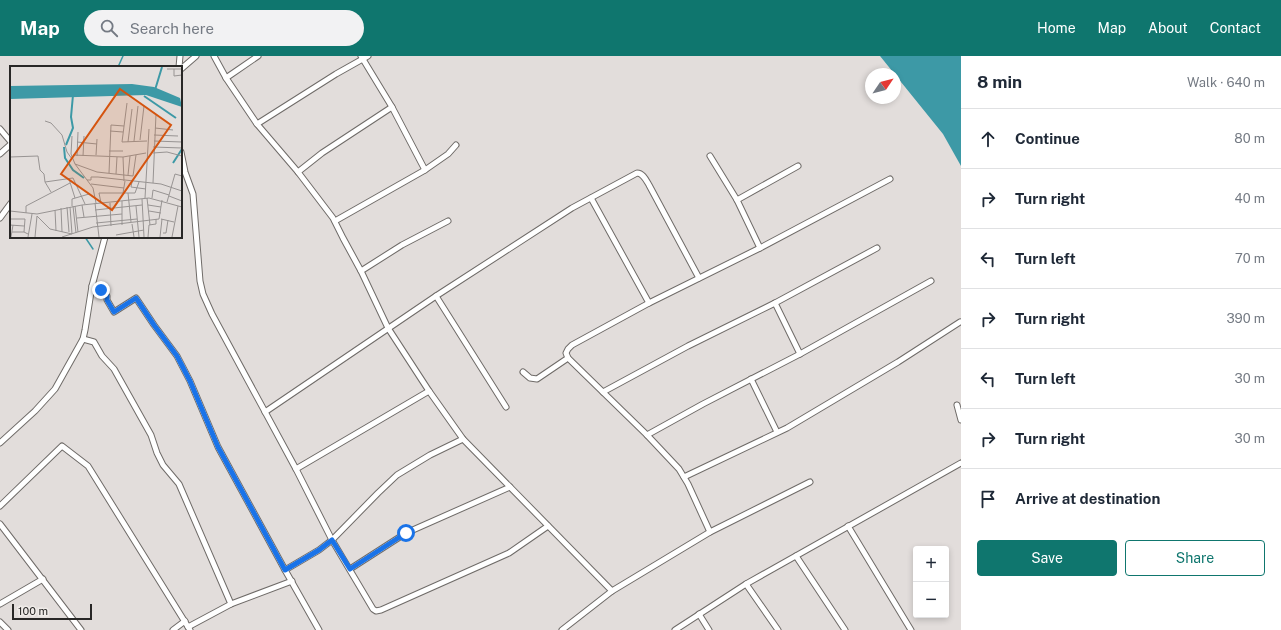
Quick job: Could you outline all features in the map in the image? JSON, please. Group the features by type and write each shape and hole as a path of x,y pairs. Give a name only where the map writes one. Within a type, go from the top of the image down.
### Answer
{"street":[{"path":"179,66 180,56"},
{"path":"182,68 196,56"},
{"path":"214,56 226,78 257,124 298,172 335,221 388,328 428,391 463,439 612,591"},
{"path":"226,78 258,56"},
{"path":"257,124 364,57 425,170"},
{"path":"298,172 322,153 392,107"},
{"path":"0,129 10,142"},
{"path":"0,154 10,144"},
{"path":"335,221 425,170 448,154 456,144"},
{"path":"710,156 737,200 760,248"},
{"path":"182,157 185,172 193,194 199,272 203,294 212,314 296,469 332,540 373,608 376,611 381,610 509,553 548,526"},
{"path":"737,200 798,166"},
{"path":"265,412 436,296 572,208 637,173 644,176 649,184 699,278"},
{"path":"710,532 684,477 678,469 647,435 568,358 566,353 568,349 572,345 649,303 760,248 890,179"},
{"path":"591,198 649,303"},
{"path":"0,218 10,204"},
{"path":"361,271 402,245 448,220"},
{"path":"0,443 35,411 56,389 83,339 92,286 105,238"},
{"path":"603,392 688,346 775,303 877,248"},
{"path":"647,435 800,354 931,281"},
{"path":"92,286 101,290 107,296 107,300 114,312 136,298 177,356 190,381 218,447 319,630"},
{"path":"436,296 506,407"},
{"path":"775,303 800,354"},
{"path":"684,477 777,432 898,362 960,322"},
{"path":"83,339 94,342 102,356 114,369 151,435 163,465 179,484 231,604"},
{"path":"523,372 530,378 537,379 568,358"},
{"path":"751,379 777,432"},
{"path":"296,469 428,391"},
{"path":"957,405 961,420"},
{"path":"285,570 319,550 332,540 397,475 463,439"},
{"path":"0,506 62,446 88,466 189,629 231,604 292,581"},
{"path":"674,630 746,584 961,463"},
{"path":"562,630 612,591 710,532 810,482"},
{"path":"350,569 402,535 510,487"},
{"path":"0,524 81,630"},
{"path":"848,526 911,630"},
{"path":"796,556 845,630"},
{"path":"0,604 43,579"},
{"path":"746,584 778,630"},
{"path":"699,614 709,630"},
{"path":"173,630 184,621"},
{"path":"0,622 8,630"}],"water":[{"path":"880,56 961,56 961,166 943,134 901,82 901,68 890,68"}],"waterway":[{"path":"118,66 123,56"},
{"path":"86,238 93,249"}],"route":[{"path":"101,290 107,296 107,300 114,312 136,298 177,356 190,381 218,447 285,570 319,550 332,540 350,569 406,533"}]}
